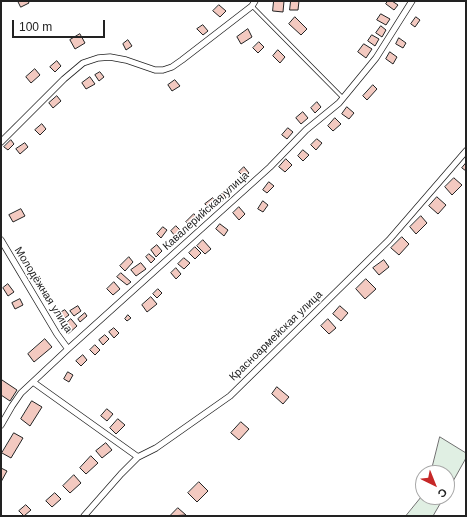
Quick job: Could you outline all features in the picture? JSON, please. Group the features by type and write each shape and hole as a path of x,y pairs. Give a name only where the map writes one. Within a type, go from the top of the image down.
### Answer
{"street":[{"name":"Кавалерийская улица","path":"1,425 21,393 270,167 306,130 343,98 376,58 412,1"},
{"path":"1,142 64,79 84,63 98,58 110,57 126,60 155,70 163,70 182,60 253,3"},
{"name":"Красноармейская улица","path":"84,516 138,457 156,448 230,396 389,240 466,152"},
{"name":"Молодёжная улица","path":"1,240 57,334 68,349"},
{"path":"33,382 138,457"}],"lane":[{"path":"253,3 343,98"}],"green space":[{"path":"440,437 466,453 466,458 455,478 455,465 433,465"},
{"path":"415,505 439,505 433,516 406,516"}],"building":[{"path":"18,1 28,1 29,3 21,7"},
{"path":"274,1 284,1 283,12 273,11"},
{"path":"291,1 299,1 298,10 290,10"},
{"path":"388,1 392,1 398,5 394,10 386,4"},
{"path":"219,5 226,11 220,17 213,11"},
{"path":"381,14 390,19 386,25 377,20"},
{"path":"295,17 307,29 301,35 289,24"},
{"path":"416,17 420,20 415,27 411,24"},
{"path":"203,25 208,31 203,35 197,29"},
{"path":"381,26 386,30 382,37 376,33"},
{"path":"248,29 252,37 241,44 237,37"},
{"path":"80,34 85,43 75,49 70,40"},
{"path":"372,35 379,39 375,46 368,41"},
{"path":"399,38 406,43 403,48 396,44"},
{"path":"128,40 132,46 126,50 123,44"},
{"path":"259,42 264,47 258,53 253,48"},
{"path":"364,44 372,49 366,58 358,52"},
{"path":"278,50 285,57 280,63 273,56"},
{"path":"390,52 397,57 393,64 386,59"},
{"path":"57,61 61,66 55,72 50,67"},
{"path":"35,69 40,75 31,83 26,77"},
{"path":"100,72 104,77 99,81 95,75"},
{"path":"90,77 95,84 86,89 82,83"},
{"path":"175,80 180,86 172,91 168,85"},
{"path":"373,85 377,89 367,100 363,96"},
{"path":"57,96 61,101 53,108 49,103"},
{"path":"317,102 321,107 315,113 311,108"},
{"path":"347,107 354,113 349,119 342,114"},
{"path":"303,112 308,118 301,124 296,118"},
{"path":"335,118 341,124 333,131 328,126"},
{"path":"42,124 46,129 40,135 35,130"},
{"path":"288,128 293,132 287,139 282,135"},
{"path":"317,139 322,143 316,150 311,145"},
{"path":"11,140 14,144 8,150 4,147"},
{"path":"25,143 28,147 20,154 16,149"},
{"path":"303,150 309,155 303,161 298,156"},
{"path":"286,159 292,165 285,172 279,167"},
{"path":"466,163 466,171 462,168"},
{"path":"244,167 249,173 244,177 239,172"},
{"path":"454,178 462,185 452,195 445,187"},
{"path":"269,182 274,186 267,193 263,190"},
{"path":"223,193 226,198 220,203 217,199"},
{"path":"437,197 446,205 438,214 429,206"},
{"path":"213,198 218,204 211,210 205,204"},
{"path":"263,201 268,205 263,212 258,209"},
{"path":"239,207 245,214 239,220 233,213"},
{"path":"21,209 25,216 13,222 9,215"},
{"path":"194,214 199,220 191,227 186,222"},
{"path":"421,216 427,223 416,234 410,227"},
{"path":"220,224 228,230 224,236 216,229"},
{"path":"176,226 181,231 175,236 171,231"},
{"path":"163,227 167,230 161,238 157,234"},
{"path":"402,237 409,244 399,255 391,248"},
{"path":"203,240 211,249 205,254 197,246"},
{"path":"157,245 162,251 156,257 151,250"},
{"path":"195,247 201,253 195,259 189,253"},
{"path":"149,254 155,259 151,263 146,257"},
{"path":"129,257 133,262 125,271 120,266"},
{"path":"184,258 190,263 184,269 178,264"},
{"path":"384,260 389,267 379,275 373,268"},
{"path":"141,263 146,269 136,276 131,270"},
{"path":"176,268 181,274 176,279 171,273"},
{"path":"121,273 131,282 127,285 117,277"},
{"path":"366,279 376,289 365,299 356,289"},
{"path":"114,282 120,289 113,295 107,289"},
{"path":"8,284 14,292 8,296 3,288"},
{"path":"158,289 162,293 157,298 153,294"},
{"path":"151,297 157,304 147,312 142,305"},
{"path":"20,299 23,305 15,309 12,303"},
{"path":"78,306 81,311 74,316 70,311"},
{"path":"340,306 348,313 341,321 333,314"},
{"path":"65,310 69,315 62,320 58,314"},
{"path":"85,313 87,316 80,322 78,319"},
{"path":"128,315 131,318 127,321 125,319"},
{"path":"71,319 77,326 68,334 62,327"},
{"path":"328,319 336,328 329,334 321,326"},
{"path":"114,328 119,333 114,338 109,332"},
{"path":"105,335 109,339 103,345 99,340"},
{"path":"45,339 52,347 34,362 28,354"},
{"path":"95,345 100,350 95,355 90,350"},
{"path":"83,355 87,360 81,366 76,361"},
{"path":"68,372 73,375 69,382 64,379"},
{"path":"2,380 17,390 10,401 1,395"},
{"path":"277,387 289,397 283,404 272,394"},
{"path":"32,401 42,407 30,426 21,419"},
{"path":"107,409 113,414 107,421 101,416"},
{"path":"118,419 125,425 116,434 110,428"},
{"path":"241,422 249,429 239,440 231,433"},
{"path":"14,433 23,438 11,458 2,453"},
{"path":"106,443 112,450 102,458 96,451"},
{"path":"91,456 98,463 86,474 80,468"},
{"path":"1,468 7,471 1,482"},
{"path":"74,475 81,483 70,493 63,486"},
{"path":"199,482 208,491 197,502 188,493"},
{"path":"55,493 61,499 52,507 46,501"},
{"path":"26,505 31,510 24,516 19,511"},
{"path":"178,508 186,515 170,516"}]}
